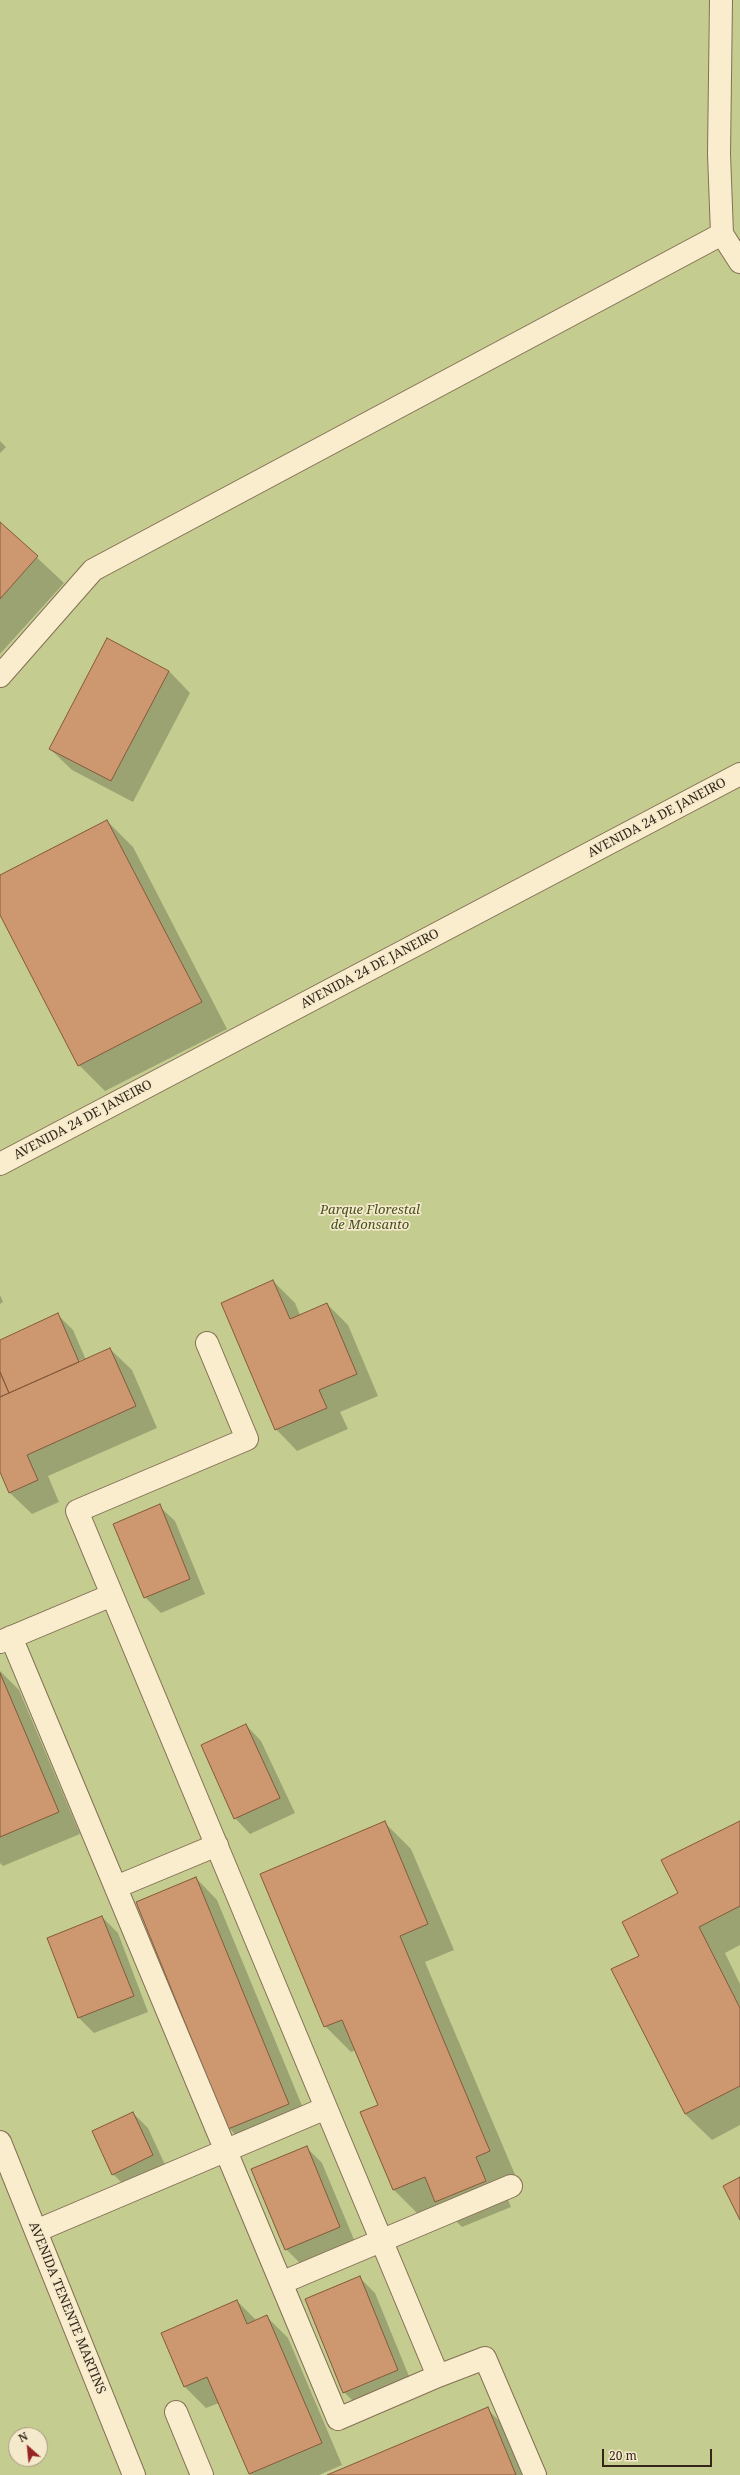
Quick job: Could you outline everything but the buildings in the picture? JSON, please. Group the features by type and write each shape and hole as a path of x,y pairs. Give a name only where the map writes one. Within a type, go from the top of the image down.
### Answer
{"street":[{"path":"721,0 719,154 722,234 740,262"},
{"path":"0,676 93,570 722,234"},
{"name":"AVENIDA 24 DE JANEIRO","path":"0,1164 740,774"},
{"path":"207,1343 247,1439 77,1511 438,2376"},
{"path":"112,1595 6,1640 116,1887 338,2419 438,2376 485,2358 535,2475"},
{"path":"116,1887 216,1845"},
{"path":"36,2231 326,2108"},
{"name":"AVENIDA TENENTE MARTINS","path":"0,2142 134,2475"},
{"path":"281,2283 511,2186"},
{"path":"176,2412 202,2475"}],"green space":[{"name":"Parque Florestal de Monsanto","path":"0,0 740,0 740,2475 0,2475"}]}
